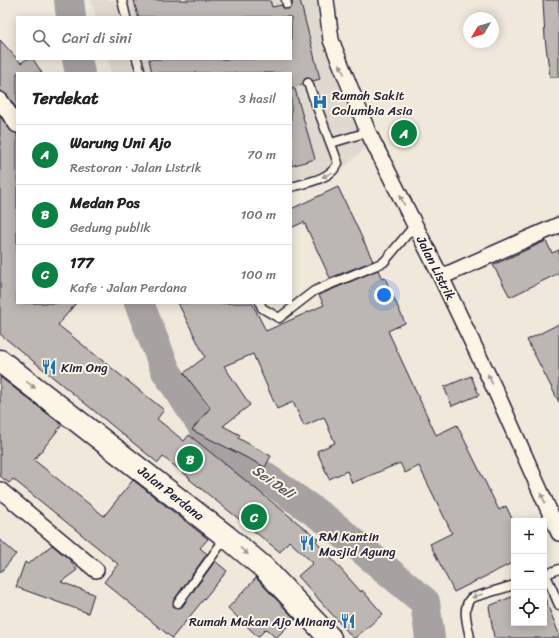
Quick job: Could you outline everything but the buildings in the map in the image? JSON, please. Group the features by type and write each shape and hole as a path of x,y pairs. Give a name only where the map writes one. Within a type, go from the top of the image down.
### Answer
{"main road":[{"name":"Jalan Perdana","path":"0,361 226,536 263,567 330,638"}],"street":[{"name":"Jalan Listrik","path":"326,0 331,40 368,132 441,277 559,533"},
{"path":"0,100 16,124"},
{"path":"441,277 559,225"},
{"path":"0,490 96,570"}],"lane":[{"path":"122,0 126,16"},
{"path":"137,60 141,72"},
{"path":"292,187 329,175 338,163 308,83"},
{"path":"331,143 368,132"},
{"path":"260,304 262,308 279,318 314,291 384,262 414,226"},
{"path":"178,603 226,536"},
{"path":"547,574 559,569"},
{"path":"547,579 559,605"},
{"path":"470,638 465,607 468,601 471,598 511,586"}],"shaded area":[{"name":"Rumah Sakit Columbia Asia","path":"91,0 324,0 368,146 335,175 292,191 292,72 111,72 108,60 292,60 292,16 96,16"}],"waterway":[{"name":"Sei Deli","path":"69,0 71,16"},
{"name":"Sei Deli","path":"77,60 80,72"},
{"name":"Sei Deli","path":"139,304 166,371 211,439 329,522 425,602 430,638"}],"place":[{"name":"Rumah Sakit Columbia Asia","path":"320,102"},
{"name":"Warung Uni Ajo","path":"404,133"},
{"name":"Kim Ong","path":"49,367"},
{"name":"Medan Pos","path":"190,459"},
{"name":"177","path":"254,517"},
{"name":"RM Kantin Masjid Agung","path":"307,543"},
{"name":"Rumah Makan Ajo Minang","path":"348,621"}]}
